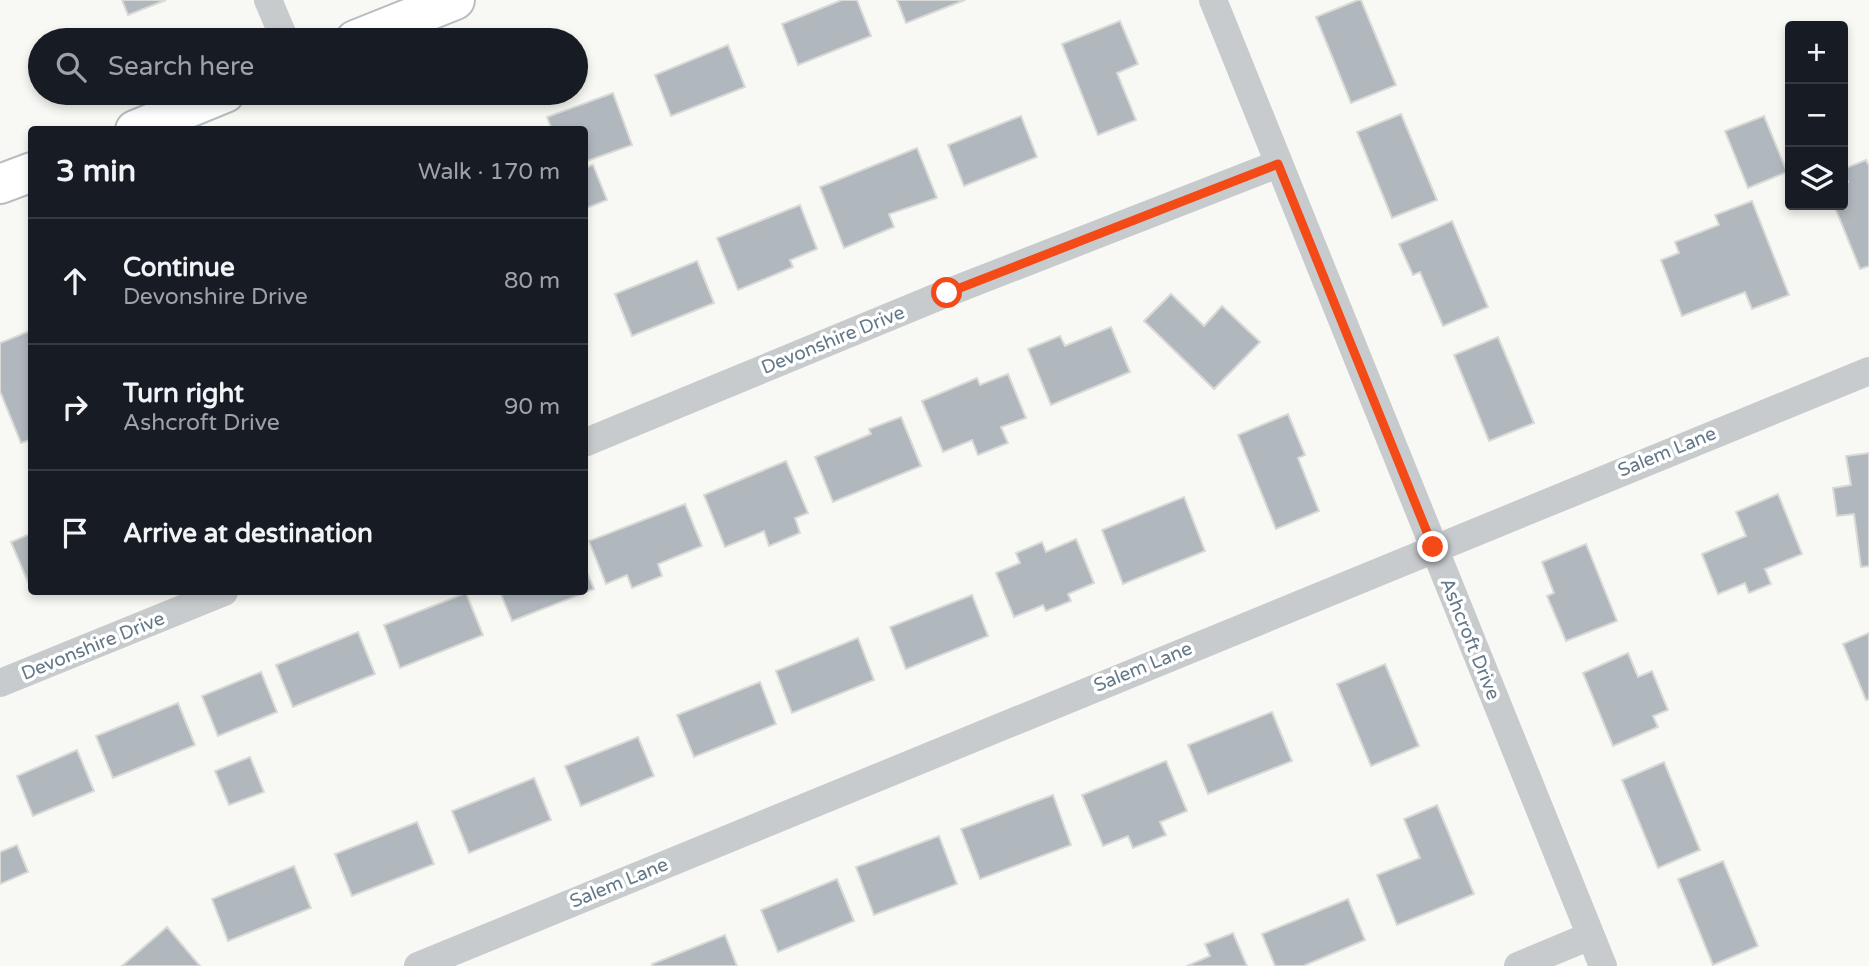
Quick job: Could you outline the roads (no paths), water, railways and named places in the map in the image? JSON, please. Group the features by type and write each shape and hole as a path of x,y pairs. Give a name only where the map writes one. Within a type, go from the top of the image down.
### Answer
{"main road":[{"path":"385,28 455,0"},
{"path":"145,126 196,105"},
{"path":"0,184 28,174"}],"street":[{"path":"268,0 280,28"},
{"name":"Ashcroft Drive","path":"1213,0 1603,966"},
{"name":"Devonshire Drive","path":"588,441 947,293 1278,164"},
{"name":"Salem Lane","path":"418,966 1433,547 1869,371"},
{"name":"Devonshire Drive","path":"0,683 217,595"},
{"path":"1518,966 1590,936"}]}
